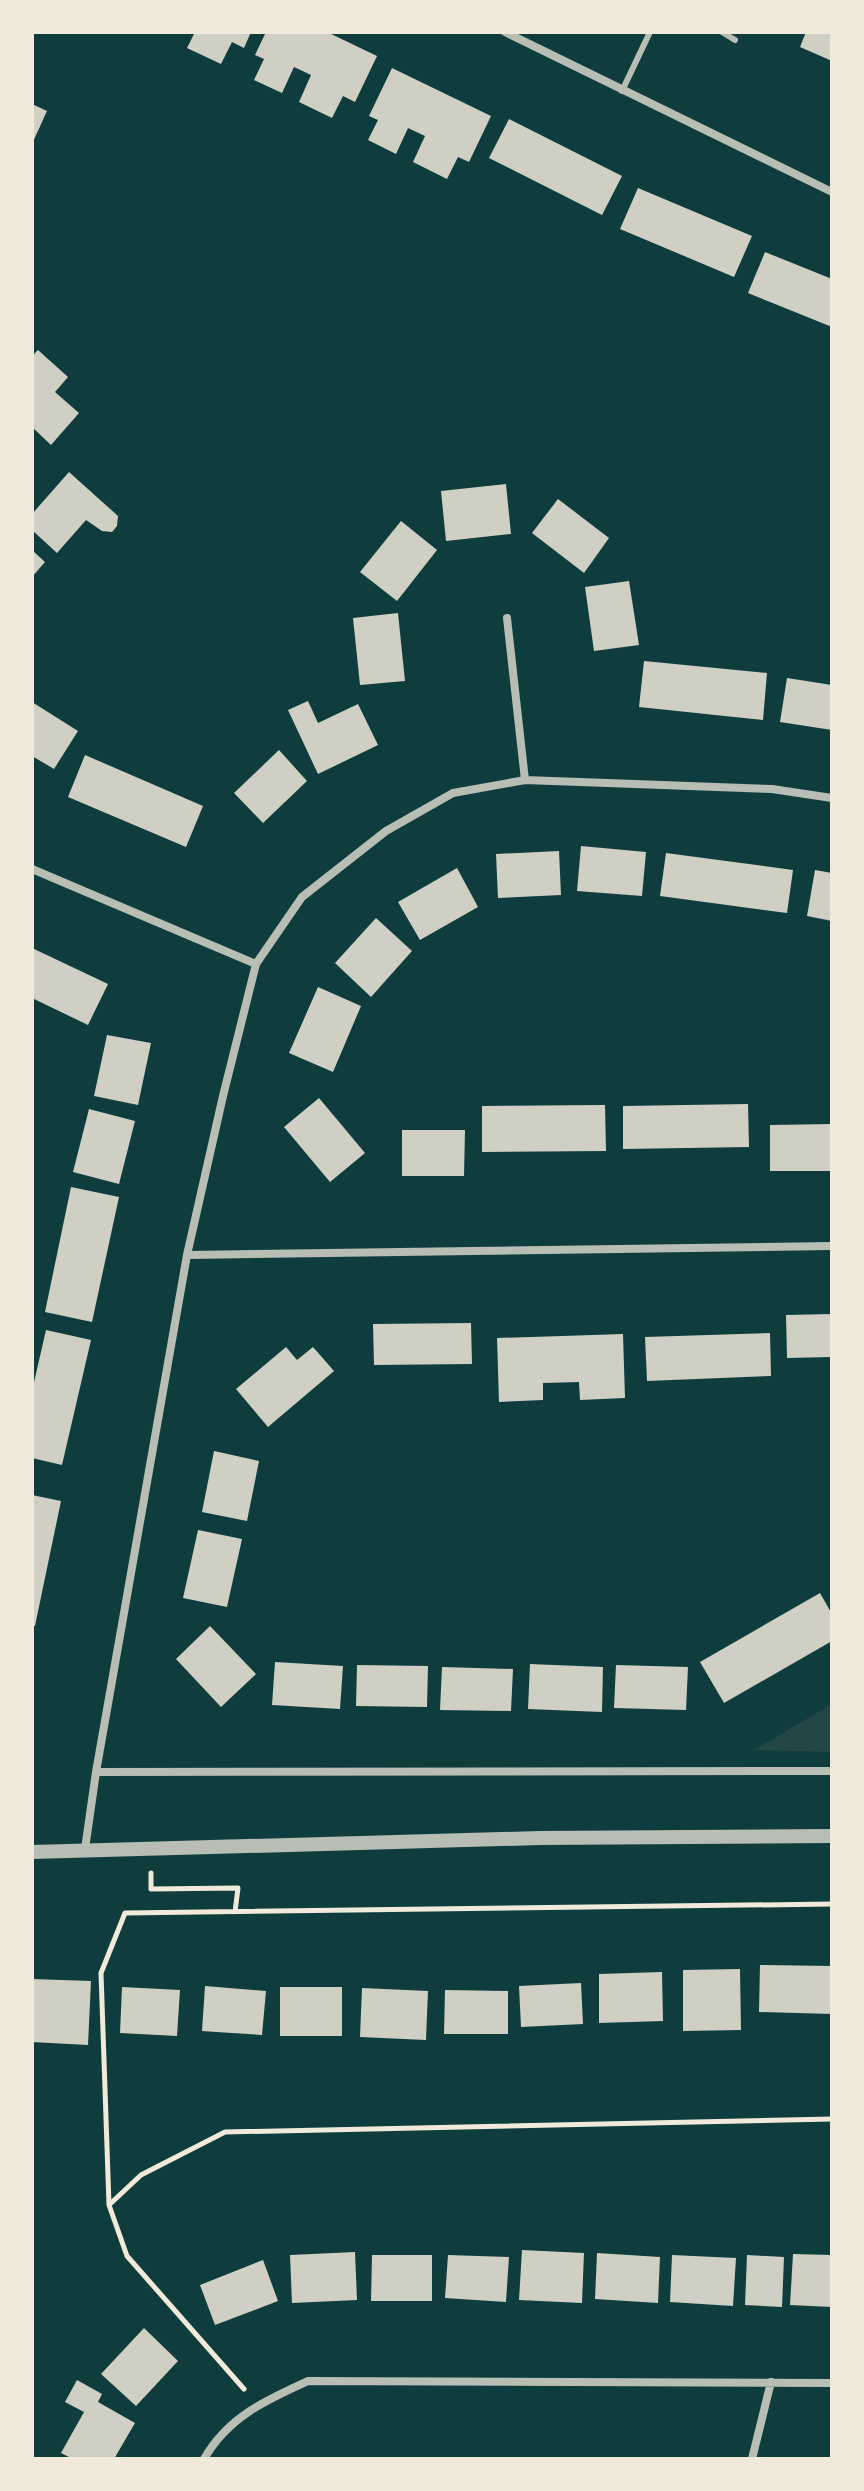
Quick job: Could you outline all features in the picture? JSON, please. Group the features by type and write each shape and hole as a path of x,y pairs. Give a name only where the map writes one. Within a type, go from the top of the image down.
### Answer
{"street":[{"path":"505,32 832,192"},
{"path":"507,618 525,780"},
{"path":"85,1849 187,1255 256,964 302,897 386,831 453,793 525,780 772,789 832,798"},
{"path":"32,869 256,964"},
{"path":"187,1255 832,1246"},
{"path":"96,1772 832,1771"},
{"path":"32,1852 540,1838 832,1836"},
{"path":"204,2459 214,2442 257,2403 308,2381 832,2383"},
{"path":"752,2459 771,2382"}],"lane":[{"path":"622,91 650,32"},
{"path":"722,32 735,40"}],"path":[{"path":"153,1848 151,1889 238,1888 235,1912"},
{"path":"257,2403 127,2256 109,2205 101,1973 125,1913 832,1904"},
{"path":"109,2205 141,2175 225,2132 832,2119"}],"shaded area":[{"path":"832,1704 832,1752 754,1750"}],"building":[{"path":"195,32 251,32 244,48 232,42 221,64 187,48"},
{"path":"266,32 327,32 377,56 355,102 343,96 332,118 299,102 311,75 294,67 282,93 254,80 264,59 255,55"},
{"path":"806,32 832,32 832,61 800,47"},
{"path":"392,68 491,116 469,162 458,157 447,179 413,162 425,136 408,128 396,154 368,140 378,120 369,116"},
{"path":"32,104 47,111 32,144"},
{"path":"509,119 622,176 602,215 489,158"},
{"path":"638,188 752,236 734,277 620,229"},
{"path":"765,252 832,279 832,327 748,293"},
{"path":"38,350 68,377 55,392 79,413 51,445 32,427 32,356"},
{"path":"69,472 118,516 117,526 112,532 102,531 86,520 57,553 32,530 32,514"},
{"path":"506,484 511,534 446,541 441,491"},
{"path":"558,499 609,538 584,573 532,533"},
{"path":"401,521 437,550 397,601 360,572"},
{"path":"32,550 45,562 32,577"},
{"path":"629,581 639,645 594,651 585,587"},
{"path":"398,613 405,681 360,685 353,618"},
{"path":"644,661 767,673 763,720 639,707"},
{"path":"787,678 832,685 832,730 780,722"},
{"path":"308,701 318,723 358,704 378,745 318,774 288,710"},
{"path":"32,702 78,731 54,769 32,756"},
{"path":"279,750 307,781 263,823 234,793"},
{"path":"85,755 203,806 186,847 68,797"},
{"path":"581,846 646,852 642,896 577,891"},
{"path":"559,851 561,895 498,898 496,854"},
{"path":"666,853 793,870 787,913 660,896"},
{"path":"457,868 478,907 420,940 398,902"},
{"path":"815,870 832,873 832,921 807,916"},
{"path":"376,918 412,951 371,997 335,963"},
{"path":"32,948 108,984 88,1025 32,998"},
{"path":"318,987 361,1006 333,1072 289,1053"},
{"path":"107,1035 151,1043 138,1105 94,1096"},
{"path":"319,1098 365,1153 330,1182 284,1127"},
{"path":"748,1104 749,1147 623,1149 623,1106"},
{"path":"605,1105 606,1151 482,1152 482,1106"},
{"path":"89,1109 135,1121 119,1184 73,1172"},
{"path":"832,1124 832,1171 770,1171 770,1125"},
{"path":"402,1130 465,1130 464,1176 402,1176"},
{"path":"71,1187 119,1197 92,1322 45,1312"},
{"path":"832,1314 832,1357 787,1358 786,1315"},
{"path":"471,1323 472,1364 374,1365 373,1324"},
{"path":"46,1330 91,1340 62,1465 32,1458 32,1391"},
{"path":"770,1333 771,1376 647,1381 645,1337"},
{"path":"623,1334 625,1398 580,1400 579,1382 543,1383 543,1400 499,1402 497,1338"},
{"path":"286,1347 297,1360 313,1347 334,1371 268,1427 236,1389"},
{"path":"214,1451 259,1461 247,1521 202,1512"},
{"path":"32,1495 61,1501 35,1626 32,1626"},
{"path":"198,1530 242,1539 227,1607 183,1598"},
{"path":"820,1593 832,1614 832,1641 724,1703 700,1662"},
{"path":"210,1626 256,1674 221,1707 176,1659"},
{"path":"275,1662 343,1666 340,1709 272,1705"},
{"path":"530,1664 603,1667 602,1712 528,1709"},
{"path":"357,1665 428,1666 427,1707 356,1706"},
{"path":"616,1665 688,1667 686,1710 614,1708"},
{"path":"442,1667 513,1669 511,1711 440,1710"},
{"path":"760,1965 832,1966 832,2014 759,2012"},
{"path":"740,1969 741,2030 683,2031 683,1970"},
{"path":"662,1972 663,2021 599,2023 599,1974"},
{"path":"32,1979 91,1981 88,2045 32,2042"},
{"path":"581,1983 583,2024 521,2027 519,1986"},
{"path":"205,1986 266,1991 262,2035 202,2031"},
{"path":"122,1987 180,1990 177,2036 120,2033"},
{"path":"280,1987 342,1987 342,2036 280,2036"},
{"path":"362,1988 428,1991 426,2040 360,2037"},
{"path":"445,1990 508,1991 508,2034 444,2034"},
{"path":"522,2250 584,2253 582,2303 519,2300"},
{"path":"355,2252 357,2300 292,2303 290,2255"},
{"path":"597,2253 660,2257 658,2303 595,2299"},
{"path":"793,2254 832,2255 832,2307 790,2305"},
{"path":"372,2255 432,2255 432,2301 371,2301"},
{"path":"448,2255 509,2257 506,2302 445,2298"},
{"path":"672,2255 736,2258 733,2306 670,2302"},
{"path":"747,2255 784,2257 782,2307 745,2305"},
{"path":"263,2260 278,2301 215,2325 200,2285"},
{"path":"144,2328 178,2361 136,2406 101,2374"},
{"path":"77,2380 102,2394 98,2402 135,2423 114,2459 73,2459 61,2453 84,2412 65,2402"}]}
